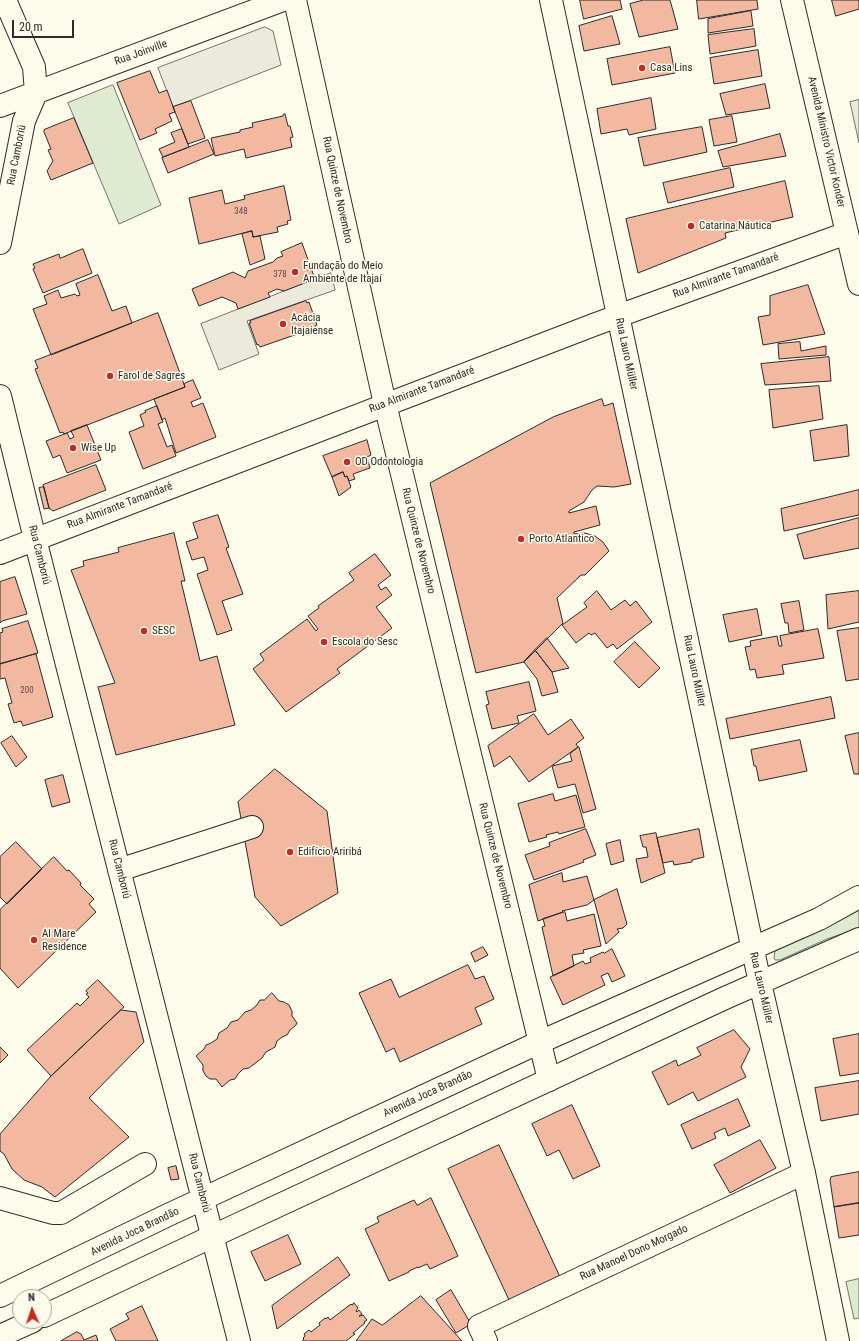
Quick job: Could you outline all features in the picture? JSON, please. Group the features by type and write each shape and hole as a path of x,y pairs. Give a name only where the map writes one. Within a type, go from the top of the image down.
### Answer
{"street":[{"path":"5,0 34,67 36,93"},
{"name":"Rua Joinville","path":"0,106 283,0"},
{"name":"Rua Quinze de Novembro","path":"295,0 385,404 549,1080"},
{"name":"Rua Lauro Müller","path":"551,0 760,983 804,1173 838,1341"},
{"name":"Avenida Ministro Victor Konder","path":"792,0 859,284"},
{"name":"Rua Camboriú","path":"0,243 24,121 36,93"},
{"name":"Rua Almirante Tamandaré","path":"0,552 617,316 847,233"},
{"name":"Rua Camboriú","path":"0,396 239,1341"},
{"path":"119,870 252,827"},
{"name":"Avenida Joca Brandão","path":"0,1296 203,1199 540,1042 819,919 859,897"},
{"path":"52,1312 549,1080 859,939"},
{"path":"0,1198 52,1213 61,1213 145,1164"},
{"name":"Rua Manoel Dono Morgado","path":"486,1341 479,1326 804,1173"},
{"path":"0,1336 15,1329"}],"green space":[{"path":"113,85 161,205 119,224 68,103"},
{"path":"859,908 859,928 827,939 780,960 775,960 775,951 822,929"},
{"path":"859,1279 859,1318 854,1319 846,1282"}],"shaded area":[{"path":"265,27 273,31 281,65 173,107 158,68"},
{"path":"859,100 859,143 850,102"},
{"path":"331,273 335,290 247,321 259,354 219,370 201,324"}],"building":[{"path":"580,0 620,0 622,9 584,19"},
{"path":"644,0 670,0 678,29 639,37 630,4"},
{"path":"697,0 757,0 758,9 699,19"},
{"path":"832,0 859,0 859,9 836,16"},
{"path":"751,11 753,26 708,33 708,19"},
{"path":"612,16 620,44 584,51 579,26"},
{"path":"754,29 756,46 710,54 708,35"},
{"name":"Casa Lins","path":"670,47 675,73 612,85 607,59"},
{"path":"758,50 762,76 714,84 710,58"},
{"path":"150,71 159,93 167,90 175,112 169,114 172,121 155,129 157,133 140,140 117,83"},
{"path":"765,84 770,108 726,115 720,94"},
{"path":"651,98 656,129 629,135 627,129 601,134 597,109"},
{"path":"191,101 205,138 188,144 173,107"},
{"path":"285,114 293,137 290,138 292,147 246,158 244,149 215,156 211,138 240,132 240,130 253,127 252,123 283,116"},
{"path":"732,116 737,142 714,146 709,120"},
{"path":"74,118 93,163 51,180 47,171 53,161 48,150 51,149 44,130"},
{"path":"702,127 707,152 644,166 638,138"},
{"path":"182,129 189,147 163,157 159,149 175,142 171,133"},
{"path":"780,134 786,156 723,167 718,151"},
{"path":"208,140 214,154 168,173 162,158"},
{"path":"730,168 734,187 668,203 663,183"},
{"name":"Catarina Náutica","path":"785,181 793,217 725,233 726,238 638,273 626,219"},
{"path":"284,186 291,220 287,221 288,224 277,227 278,232 253,237 252,231 199,244 189,198 222,190 225,204 245,199 244,196"},
{"path":"252,231 253,237 260,236 265,259 250,265 242,234"},
{"path":"302,243 315,279 284,291 277,289 268,293 270,297 238,309 236,303 222,297 199,306 192,289 233,272 245,278 248,271 273,262 277,258 283,256 281,252"},
{"path":"83,249 92,273 43,293 33,269 35,268 33,264 59,254 60,258"},
{"path":"98,275 112,311 126,306 132,323 51,355 33,309 47,304 44,296 58,290 61,298 75,294 77,296 80,295 76,284"},
{"path":"808,285 825,334 763,345 758,317 770,315 770,296"},
{"name":"Acácia Itajaiense","path":"306,301 307,303 309,302 317,325 315,328 260,347 258,344 257,345 249,323 251,323 250,321"},
{"name":"Farol de Sagres","path":"158,313 185,387 64,434 63,432 60,433 35,369 38,368 35,361"},
{"path":"800,342 801,351 826,346 826,355 779,359 778,344"},
{"path":"829,357 831,381 765,385 761,364"},
{"path":"193,380 201,398 191,402 193,407 203,403 216,437 176,453 165,418 162,420 154,399 185,387 184,384"},
{"path":"819,386 823,419 773,428 769,390"},
{"name":"Porto Atlantico","path":"602,399 604,406 613,403 631,484 614,487 597,486 592,490 584,502 569,511 569,513 596,506 600,525 574,532 574,534 585,533 595,536 603,542 609,551 585,575 581,575 557,598 563,623 524,662 476,673 430,483 553,417"},
{"path":"157,406 163,422 158,424 167,447 172,445 176,456 143,469 129,432 144,426 140,415"},
{"name":"Wise Up","path":"87,425 101,460 67,473 60,455 53,458 46,441 67,433 70,439 74,437 71,431"},
{"path":"847,425 849,456 814,461 810,431"},
{"name":"OD Odontologia","path":"367,440 371,455 367,457 370,468 353,474 355,479 349,481 343,472 332,477 323,456"},
{"path":"96,465 106,490 53,511 49,508 43,485"},
{"path":"343,472 345,477 347,476 351,487 339,496 332,477"},
{"path":"44,487 49,508 44,509 39,488"},
{"path":"859,490 859,515 784,531 781,509"},
{"path":"218,515 229,547 226,548 243,594 222,601 232,630 217,635 197,574 208,570 204,557 192,560 186,542 198,538 193,523"},
{"path":"859,518 859,548 804,559 797,535"},
{"name":"SESC","path":"174,533 185,581 181,581 200,661 217,656 235,725 116,755 98,687 115,683 71,570 84,566 83,561 119,552 118,548"},
{"name":"Escola do Sesc","path":"375,554 391,575 378,585 381,590 386,587 392,595 376,607 392,628 337,669 340,673 286,712 253,669 264,660 260,654 307,619 316,631 318,629 308,616 319,608 318,606 354,580 349,573"},
{"path":"15,577 27,614 2,621 0,623 0,582"},
{"path":"597,591 611,610 625,600 630,606 636,601 652,622 617,649 613,644 607,648 595,633 591,635 589,633 576,643 562,625 587,607 584,603"},
{"path":"859,591 859,622 828,629 826,595"},
{"path":"799,601 804,630 789,633 788,623 785,623 781,604"},
{"path":"757,609 762,635 729,642 723,615"},
{"path":"28,621 38,653 0,664 0,633 3,632 2,629"},
{"path":"859,628 859,679 846,681 837,631"},
{"path":"818,629 824,658 782,665 784,674 757,678 755,669 750,670 745,647 751,646 750,641 777,636 779,646 782,646 780,636"},
{"path":"547,638 569,668 552,672 535,650"},
{"path":"635,642 660,668 639,688 614,662"},
{"path":"535,650 552,672 558,692 542,696 537,679 524,662"},
{"path":"36,654 53,717 23,726 21,721 14,723 8,704 12,703 5,678 0,679 0,664"},
{"path":"529,682 536,711 517,716 519,723 492,729 486,705 489,704 486,692"},
{"path":"831,697 835,718 730,739 726,719"},
{"path":"534,714 548,735 571,719 584,738 576,744 578,747 529,782 510,756 494,767 488,746"},
{"path":"859,733 859,774 854,774 845,736"},
{"path":"12,736 27,757 16,767 1,743"},
{"path":"800,740 807,771 759,781 751,750"},
{"path":"579,747 596,809 583,813 575,784 558,788 552,766 572,761 570,754"},
{"name":"Edifício Ariribá","path":"275,769 327,811 338,893 281,926 255,897 238,802"},
{"path":"63,775 70,802 52,807 45,780"},
{"path":"553,794 555,801 576,795 585,827 559,834 558,832 546,835 547,837 529,842 518,804"},
{"path":"586,829 596,855 583,860 584,862 534,880 525,855 550,846 549,843"},
{"path":"699,829 704,857 692,860 692,862 674,865 673,861 663,863 657,838"},
{"path":"656,833 665,873 641,883 636,859 648,857 646,847 643,847 640,836"},
{"path":"620,840 624,861 611,865 606,844"},
{"path":"16,842 42,869 7,904 0,897 0,857"},
{"name":"Al Mare Residence","path":"54,857 67,871 69,870 81,883 80,885 94,899 89,904 96,912 18,988 0,968 0,910"},
{"path":"562,873 563,882 587,876 594,900 587,905 562,911 563,912 538,921 529,885"},
{"path":"617,889 627,924 623,928 617,929 619,932 606,944 594,900"},
{"path":"565,912 567,921 594,914 601,946 583,950 584,953 572,955 574,966 553,976 542,927 545,926 543,919"},
{"path":"483,947 488,955 475,962 471,953"},
{"path":"612,949 625,976 612,982 608,973 601,976 605,985 563,1005 550,977 583,961 585,964 591,962 590,958"},
{"path":"468,965 475,979 484,976 494,999 475,1008 482,1024 400,1062 394,1048 386,1052 359,993 391,979 399,997"},
{"path":"98,980 124,1007 51,1076 27,1050 77,1003 80,1006 89,997 86,994 88,993 86,991"},
{"path":"272,993 279,1001 289,1005 292,1011 292,1016 297,1023 296,1025 287,1035 277,1041 275,1047 266,1052 262,1058 249,1068 243,1069 235,1079 230,1080 222,1087 216,1079 210,1079 206,1076 203,1071 203,1065 196,1056 204,1049 206,1045 217,1039 219,1033 227,1028 231,1022 238,1020 245,1012 256,1006 260,1000 264,1000"},
{"path":"121,1010 136,1012 144,1042 89,1098 129,1137 55,1197 42,1187 24,1180 12,1169 4,1154 0,1151 0,1134 51,1076"},
{"path":"734,1030 750,1049 741,1067 746,1077 698,1101 693,1092 668,1105 652,1072 676,1060 678,1066 701,1055 697,1048"},
{"path":"859,1034 859,1073 840,1076 833,1039"},
{"path":"0,1047 8,1055 0,1063"},
{"path":"859,1081 859,1114 821,1121 815,1088"},
{"path":"738,1099 750,1126 728,1136 725,1128 714,1133 716,1138 692,1149 681,1125"},
{"path":"572,1105 600,1166 573,1179 559,1150 547,1156 532,1124"},
{"path":"760,1140 776,1168 730,1193 714,1165"},
{"path":"499,1145 560,1277 509,1300 448,1169"},
{"path":"176,1166 179,1179 171,1180 168,1168"},
{"path":"859,1172 859,1203 834,1207 830,1180 831,1177"},
{"path":"431,1198 458,1256 430,1269 427,1264 418,1267 389,1281 365,1229 379,1222 377,1217 414,1200 417,1205"},
{"path":"859,1203 859,1235 839,1238 834,1207"},
{"path":"288,1235 301,1264 265,1281 251,1252"},
{"path":"338,1257 350,1275 277,1329 272,1306"},
{"path":"451,1290 471,1324 456,1333 436,1300"},
{"path":"421,1296 462,1341 356,1341 372,1319 382,1325"},
{"path":"354,1303 358,1308 356,1311 357,1312 359,1310 362,1314 359,1316 363,1315 367,1320 353,1333 355,1334 346,1341 302,1341 305,1336 304,1334 309,1330 311,1332 320,1325 319,1323 325,1318 326,1319 328,1317 330,1320"},
{"path":"142,1306 158,1341 116,1341 110,1329 129,1319 126,1314"},
{"path":"77,1332 81,1334 84,1340 96,1335 98,1341 61,1341"}],"place":[{"name":"Casa Lins","path":"642,68"},
{"name":"Catarina Náutica","path":"691,226"},
{"name":"Fundação do Meio Ambiente de Itajaí","path":"295,272"},
{"name":"Acácia Itajaiense","path":"283,324"},
{"name":"Farol de Sagres","path":"110,376"},
{"name":"Wise Up","path":"73,448"},
{"name":"OD Odontologia","path":"347,462"},
{"name":"Porto Atlantico","path":"521,539"},
{"name":"SESC","path":"144,631"},
{"name":"Escola do Sesc","path":"324,642"},
{"name":"Edifício Ariribá","path":"290,852"},
{"name":"Al Mare Residence","path":"34,940"}]}
